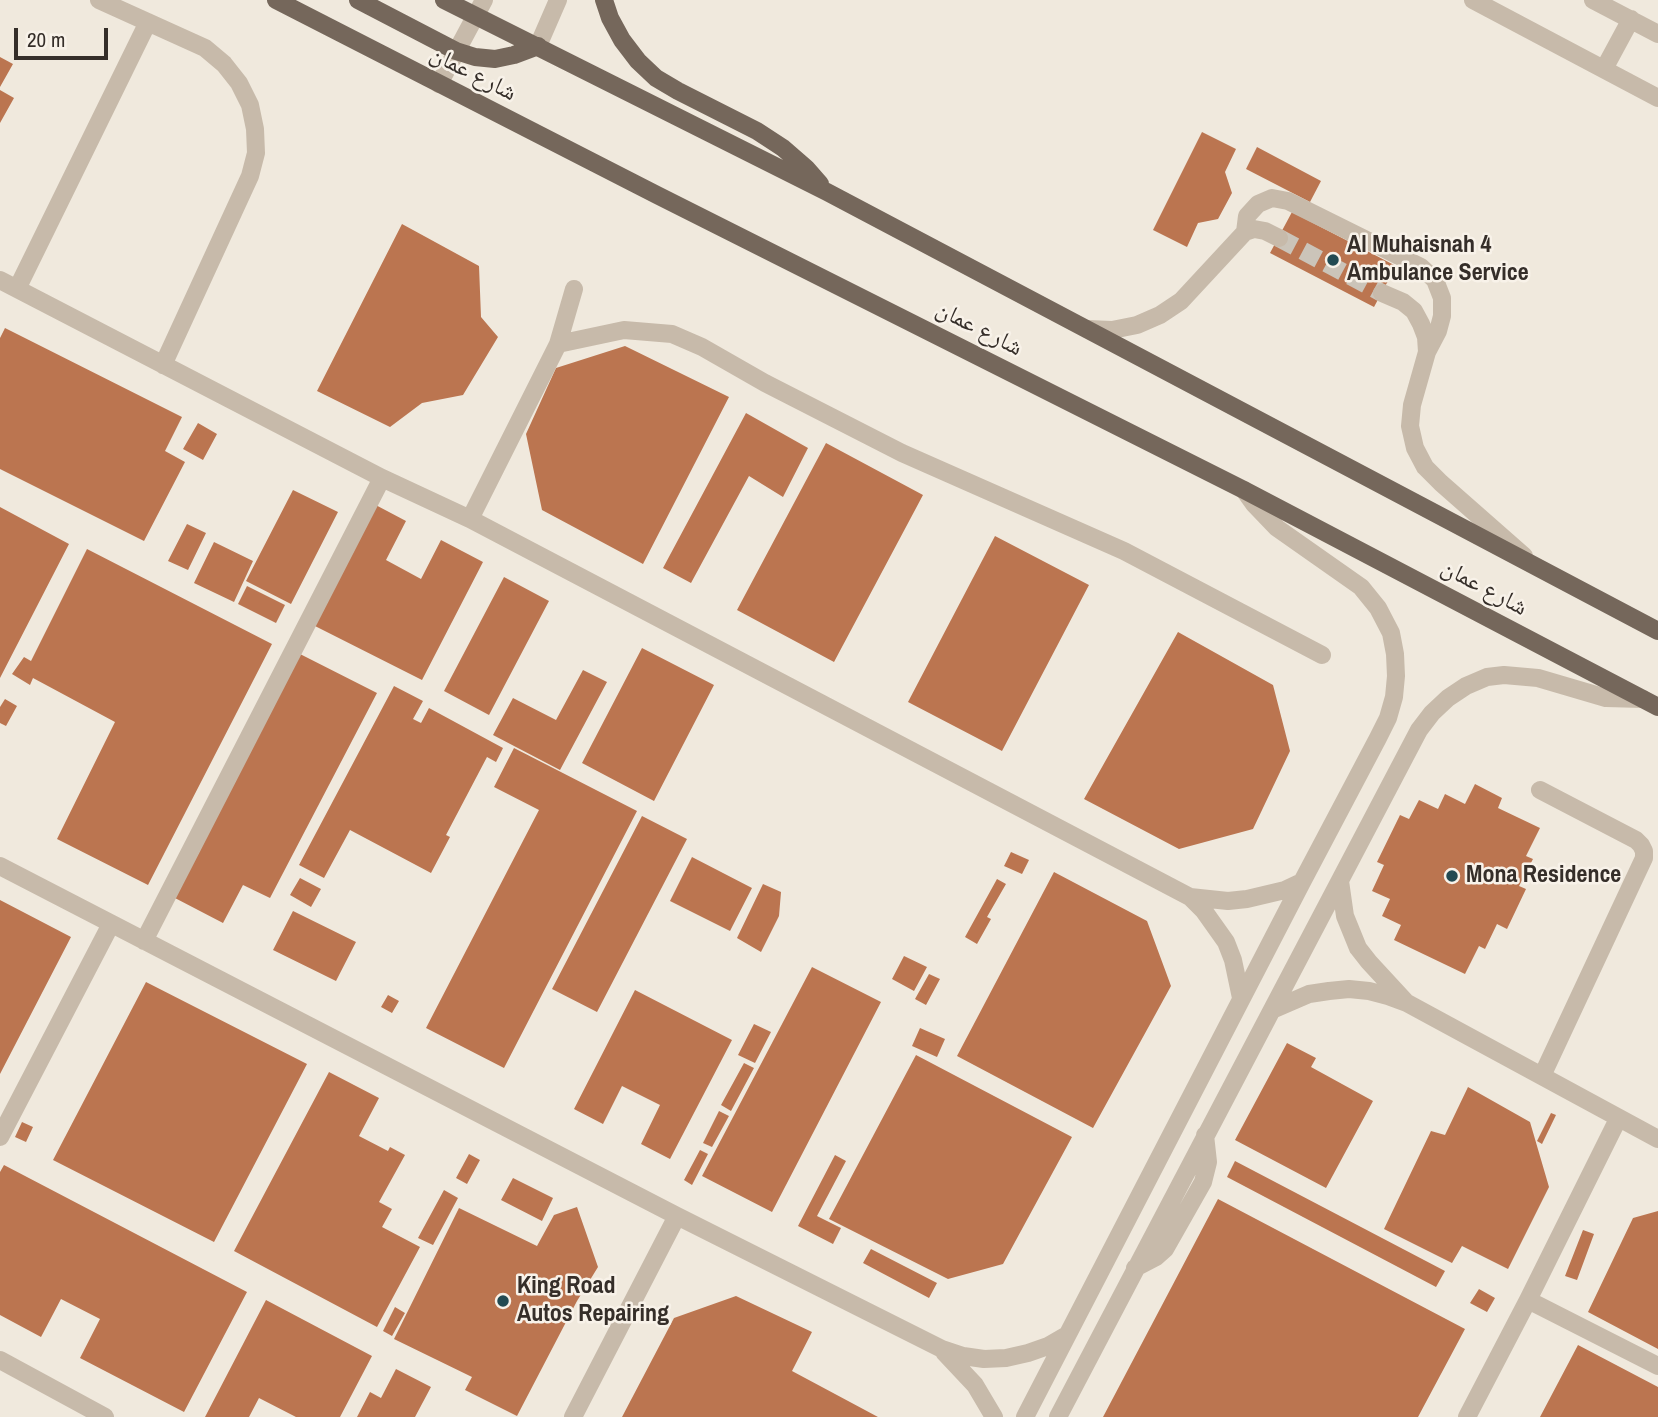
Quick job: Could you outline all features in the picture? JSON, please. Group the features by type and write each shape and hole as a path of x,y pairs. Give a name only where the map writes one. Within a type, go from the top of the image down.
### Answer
{"main road":[{"name":"شارع عمان","path":"276,0 1244,490 1650,703"},
{"path":"358,0 456,51 475,57 495,59 538,46"},
{"name":"شارع عمان","path":"444,0 480,8 538,46 827,192 1658,631"},
{"path":"604,0 622,40 656,78 757,131 783,148 806,168 827,192"}],"street":[{"path":"99,0 205,48 224,64 239,83 250,105 255,129 256,153 250,176 163,365"},
{"path":"538,46 558,0"},
{"path":"1472,0 1658,98"},
{"path":"1593,0 1658,34"},
{"path":"439,84 480,8"},
{"path":"1604,69 1631,19"},
{"path":"17,289 148,22"},
{"path":"1245,232 1247,216 1258,204 1272,198 1288,201 1421,267 1435,280 1443,298 1442,317 1427,352 1412,405 1410,426 1415,448 1425,467 1441,483 1534,565"},
{"path":"1087,329 1112,330 1137,325 1160,315 1181,301 1245,232 1254,229 1279,238"},
{"path":"0,280 382,478 470,519 1190,897 1204,911 1226,942 1233,960 1241,998"},
{"path":"470,519 558,344 574,289"},
{"path":"1382,293 1403,302 1414,311 1424,330 1427,352"},
{"path":"558,344 624,330 672,334 702,346 765,383 902,453 1124,551 1322,655"},
{"path":"144,941 382,478"},
{"path":"1025,1417 1388,718 1394,697 1395,654 1391,633 1378,608 1361,587 1277,528 1244,490"},
{"path":"1058,1417 1419,730 1433,713 1448,698 1466,686 1487,677 1521,675 1555,682 1606,698 1650,703"},
{"path":"1539,790 1636,840 1644,851 1644,858 1542,1076"},
{"path":"0,866 677,1216 942,1349 963,1356 1006,1358 1048,1346 1067,1335"},
{"path":"1190,897 1218,901 1247,900 1276,893 1302,881"},
{"path":"1340,881 1345,916 1358,948 1407,1003"},
{"path":"0,1137 111,924"},
{"path":"1272,1010 1309,994 1349,989 1388,996 1407,1003 1658,1139"},
{"path":"1467,1417 1618,1119"},
{"path":"573,1417 677,1216"},
{"path":"1528,1300 1658,1366"},
{"path":"942,1349 975,1385 994,1417"},
{"path":"0,1360 105,1417"}],"building":[{"path":"0,57 13,64 0,87"},
{"path":"0,90 14,98 0,123"},
{"path":"1202,132 1236,149 1225,172 1232,193 1218,219 1198,223 1187,247 1153,230"},
{"path":"1257,147 1321,181 1310,202 1246,169"},
{"name":"Al Muhaisnah 4 Ambulance Service","path":"1292,212 1396,266 1374,307 1270,253"},
{"path":"402,224 479,266 481,317 498,337 463,395 422,403 390,427 317,391"},
{"path":"5,328 182,417 165,451 185,462 144,541 0,469 0,338"},
{"path":"625,346 729,397 643,564 542,510 526,434 556,368"},
{"path":"746,413 808,448 783,497 749,476 691,583 663,568"},
{"path":"198,423 217,434 203,460 183,449"},
{"path":"826,443 923,495 834,662 737,610"},
{"path":"293,490 338,512 291,604 246,581"},
{"path":"370,502 406,521 386,560 421,579 441,540 483,562 422,680 309,623"},
{"path":"0,507 69,544 0,678"},
{"path":"187,524 206,533 188,570 168,561"},
{"path":"995,536 1089,585 1002,751 908,702"},
{"path":"214,542 253,561 234,602 194,583"},
{"path":"87,549 272,644 148,885 57,839 115,722 33,678 30,685 12,674 24,657 31,661"},
{"path":"504,577 549,601 489,715 444,691"},
{"path":"247,586 285,605 276,623 238,604"},
{"path":"1178,632 1273,685 1290,751 1253,829 1179,849 1084,799"},
{"path":"642,648 714,685 654,801 582,763"},
{"path":"300,654 377,693 270,898 243,885 223,923 173,897"},
{"path":"583,670 607,682 560,770 493,735 513,698 556,720"},
{"path":"394,686 423,701 413,719 421,723 429,708 503,748 496,762 487,757 446,835 450,837 431,873 350,830 324,878 299,865"},
{"path":"5,699 17,706 6,726 0,723 0,707"},
{"path":"514,748 637,811 504,1068 426,1028 539,810 494,787"},
{"name":"Mona Residence","path":"1475,784 1502,798 1498,808 1540,828 1526,856 1533,859 1519,886 1526,889 1507,929 1497,924 1485,949 1479,946 1465,974 1394,940 1401,925 1382,916 1390,899 1372,891 1384,865 1377,862 1400,815 1409,819 1419,800 1438,809 1445,794 1465,804"},
{"path":"642,816 687,839 597,1012 552,989"},
{"path":"1011,852 1029,860 1022,874 1004,866"},
{"path":"692,857 752,888 730,931 670,901"},
{"path":"1054,872 1147,921 1171,986 1093,1128 957,1056"},
{"path":"300,878 321,889 311,907 290,895"},
{"path":"997,879 1006,884 987,917 991,919 977,944 965,937"},
{"path":"763,884 781,892 779,916 761,952 737,938"},
{"path":"0,900 71,937 0,1074"},
{"path":"293,911 356,942 336,981 273,950"},
{"path":"904,956 927,967 914,991 892,979"},
{"path":"812,967 881,1002 772,1212 702,1176"},
{"path":"929,974 940,979 926,1005 915,999"},
{"path":"146,982 307,1064 214,1242 53,1160"},
{"path":"635,990 732,1040 670,1159 641,1144 660,1105 622,1086 603,1124 574,1109"},
{"path":"388,995 399,1001 392,1013 381,1007"},
{"path":"754,1024 771,1032 755,1063 738,1055"},
{"path":"920,1028 945,1039 937,1057 912,1046"},
{"path":"1287,1043 1316,1058 1311,1067 1373,1101 1326,1188 1235,1140"},
{"path":"916,1055 1072,1137 1003,1264 948,1279 829,1219"},
{"path":"744,1063 754,1068 731,1111 721,1105"},
{"path":"329,1072 379,1098 359,1136 388,1151 390,1147 405,1155 379,1202 392,1209 382,1227 420,1247 377,1327 234,1251"},
{"path":"1468,1087 1530,1122 1549,1187 1508,1269 1462,1246 1452,1263 1384,1229 1431,1131 1445,1135"},
{"path":"719,1111 729,1116 712,1147 703,1143"},
{"path":"1551,1113 1556,1115 1542,1144 1537,1141"},
{"path":"22,1122 33,1127 26,1142 15,1137"},
{"path":"700,1150 708,1154 692,1185 684,1180"},
{"path":"469,1154 480,1160 467,1184 456,1178"},
{"path":"835,1155 846,1161 817,1216 841,1228 833,1244 798,1226"},
{"path":"1235,1161 1445,1271 1436,1287 1227,1177"},
{"path":"4,1165 247,1292 184,1412 80,1358 100,1319 61,1299 41,1337 0,1315 0,1172"},
{"path":"513,1178 553,1198 542,1221 501,1200"},
{"path":"444,1190 458,1198 433,1245 418,1238"},
{"path":"1218,1199 1465,1329 1418,1417 1103,1417"},
{"path":"577,1207 598,1267 577,1301 517,1416 465,1390 472,1377 394,1339 459,1208 537,1246 554,1215"},
{"path":"1658,1211 1658,1349 1588,1312 1633,1218"},
{"path":"1583,1230 1594,1234 1577,1280 1565,1276"},
{"path":"871,1249 937,1283 929,1298 863,1263"},
{"path":"1479,1289 1495,1298 1487,1312 1470,1303"},
{"path":"736,1296 812,1332 792,1371 878,1417 622,1417 674,1318"},
{"path":"266,1300 372,1356 340,1417 296,1417 259,1398 249,1417 205,1417"},
{"path":"395,1307 405,1313 392,1336 383,1331"},
{"path":"1578,1345 1658,1387 1658,1417 1540,1417"},
{"path":"396,1369 431,1387 415,1417 357,1417 370,1392 381,1398"}],"tunnel":[{"path":"1279,238 1382,293"}],"place":[{"name":"Al Muhaisnah 4 Ambulance Service","path":"1333,260"},
{"name":"Mona Residence","path":"1452,876"},
{"name":"King Road Autos Repairing","path":"503,1301"}]}
